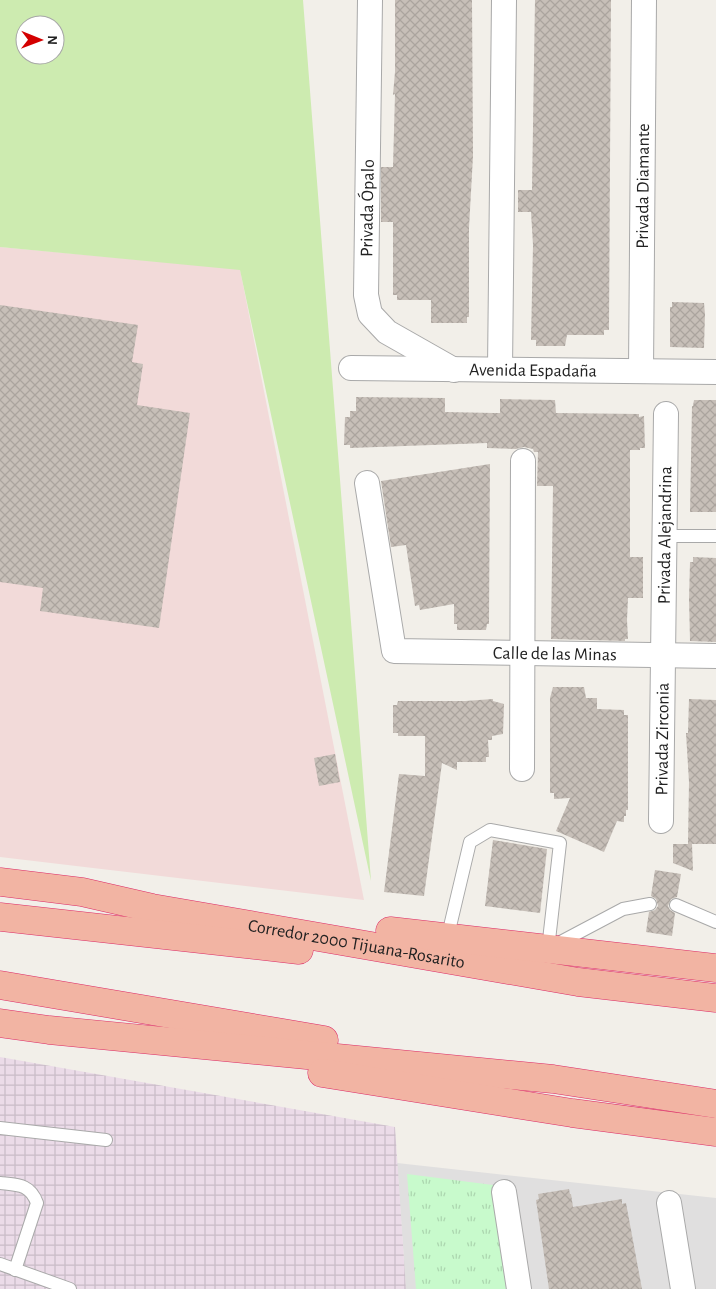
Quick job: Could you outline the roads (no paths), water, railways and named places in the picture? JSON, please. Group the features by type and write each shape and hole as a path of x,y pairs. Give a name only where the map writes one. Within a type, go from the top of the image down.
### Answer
{"highway":[{"name":"Corredor 2000 Tijuana-Rosarito","path":"0,882 82,892 162,909 578,982 716,998"},
{"path":"82,892 198,905 448,938 716,968"},
{"path":"0,917 578,982"},
{"path":"0,985 553,1079 716,1104"},
{"path":"0,1023 572,1113 716,1132"},
{"path":"49,1030 553,1079"}],"street":[{"name":"Privada Ópalo","path":"370,0 366,295 370,314 387,332 454,370"},
{"path":"500,370 504,0"},
{"name":"Privada Diamante","path":"641,371 644,0"},
{"name":"Avenida Espadaña","path":"350,368 716,372"},
{"name":"Privada Alejandrina","path":"663,656 666,414"},
{"path":"522,769 523,461"},
{"name":"Calle de las Minas","path":"367,484 394,651 716,656"},
{"name":"Privada Zirconia","path":"661,821 663,656"},
{"path":"504,1192 519,1289"},
{"path":"669,1203 683,1289"}],"lane":[{"path":"664,536 716,536"},
{"path":"448,938 470,842 490,830 560,843 548,949"},
{"path":"548,949 624,909 650,904"},
{"path":"676,905 716,922"},
{"path":"0,1128 106,1140"},
{"path":"0,1183 22,1185 33,1193 36,1203 15,1270"},
{"path":"0,1264 70,1289"}]}
